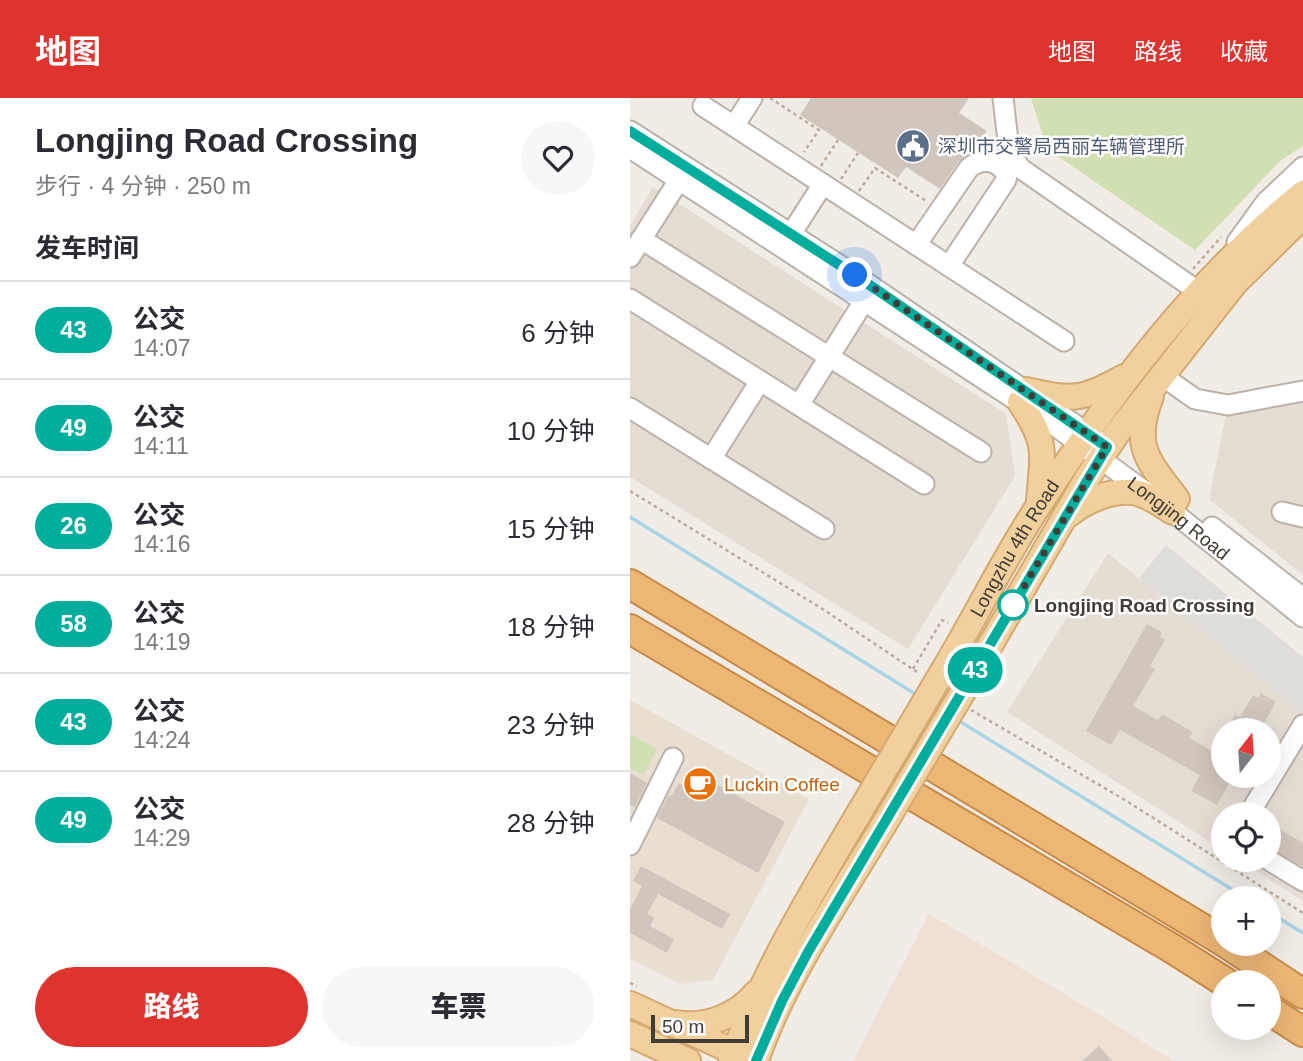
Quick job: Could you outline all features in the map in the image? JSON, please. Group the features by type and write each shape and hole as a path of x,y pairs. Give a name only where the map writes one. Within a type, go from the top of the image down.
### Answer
{"highway":[{"path":"630,584 1211,934"},
{"path":"630,629 1211,973"},
{"path":"1246,956 1303,995"},
{"path":"1281,1017 1303,1031"}],"main road":[{"name":"Longzhu 4th Road","path":"744,1059 782,1001 808,952 1059,527 1093,445 1133,371 1227,261 1259,229 1303,193"},
{"name":"Longzhu 4th Road","path":"744,1059 745,1025 804,907 1038,506 1161,375 1235,283 1303,216"},
{"path":"1038,506 1044,459 1037,431 1023,396 1079,397 1099,391 1133,371"},
{"path":"1161,375 1146,408 1142,441 1146,457 1175,506"},
{"path":"1059,527 1080,506 1112,494 1132,492 1175,506"},
{"path":"665,1021 701,1023 721,1019 750,1001 769,978"},
{"path":"636,996 665,1021 744,1059"},
{"path":"630,1034 688,1061"}],"street":[{"path":"685,98 701,109 706,102 734,126 822,175 916,245 1064,341"},
{"path":"734,126 752,98"},
{"path":"949,266 1004,184 1010,167 1003,98"},
{"name":"Longjing Road","path":"630,131 791,234 1093,445 1303,598"},
{"name":"Longjing Road","path":"630,148 864,301 1023,396"},
{"path":"916,245 970,168 985,160 1025,173 1199,292"},
{"path":"1227,261 1266,202 1303,167"},
{"path":"791,234 822,175"},
{"path":"630,257 679,180"},
{"path":"641,239 981,452"},
{"path":"630,299 924,484"},
{"path":"799,405 864,301"},
{"path":"1161,375 1195,400 1228,405 1303,391"},
{"path":"711,459 761,381"},
{"path":"630,408 824,530"},
{"name":"Longjing Road","path":"1175,506 1303,617"},
{"path":"1282,512 1303,517"},
{"path":"1256,802 1303,724"},
{"path":"630,845 673,758"},
{"path":"1281,868 1303,881"}],"path":[{"path":"770,98 819,130 803,154"},
{"path":"822,175 838,139"},
{"path":"858,152 841,179 859,191 875,168 940,210"},
{"path":"913,669 942,620 949,624"},
{"path":"630,983 636,996"}],"shaded area":[{"path":"653,187 1006,414 1015,476 908,649 630,477 630,226"},
{"path":"1303,391 1303,575 1209,499 1228,405"},
{"path":"1166,545 1303,657 1303,713 1139,578"},
{"path":"1108,553 1303,713 1303,901 1258,872 1281,872 1281,802 1211,802 1211,842 1007,712"},
{"path":"630,700 809,799 713,980 680,984 630,959"},
{"path":"929,914 1065,994 1174,1061 853,1061"}],"green space":[{"path":"1031,98 1303,98 1303,146 1280,161 1195,250 1047,149"},
{"path":"630,734 657,749 643,775 630,768"}],"building":[{"name":"深圳市交警局西丽车辆管理所","path":"811,98 969,98 959,113 987,131 974,151 959,161 940,189 906,167 898,178 800,115"},
{"path":"1147,624 1162,632 1160,637 1165,640 1150,666 1155,669 1133,706 1158,720 1162,714 1193,732 1189,738 1211,750 1211,788 1227,788 1219,802 1211,802 1191,791 1200,775 1120,730 1111,745 1086,731"},
{"path":"1261,693 1276,702 1267,718 1233,718 1235,715 1240,717 1253,695 1258,698"},
{"path":"630,773 647,783 635,807 630,805"},
{"path":"698,774 785,822 758,873 657,818 669,794 671,796 679,783 690,789"},
{"path":"1281,830 1303,843 1303,867 1281,854"},
{"path":"641,866 730,914 722,929 658,894 647,914 654,918 650,926 674,939 667,953 630,933 630,909 642,886 633,881"},
{"path":"1099,1046 1112,1061 1082,1061"}],"waterway":[{"path":"630,517 917,695"},
{"path":"956,719 1227,886"},
{"path":"1281,919 1303,933"}],"bus line":[{"name":"43","path":"630,131 855,275 1107,447 808,952 782,1001 756,1061"}],"place":[{"name":"深圳市交警局西丽车辆管理所","path":"913,146"},
{"name":"Longjing Road Crossing","path":"1013,605"},
{"name":"Luckin Coffee","path":"700,784"}],"route":[{"path":"855,275 1107,447 1013,605"}]}
